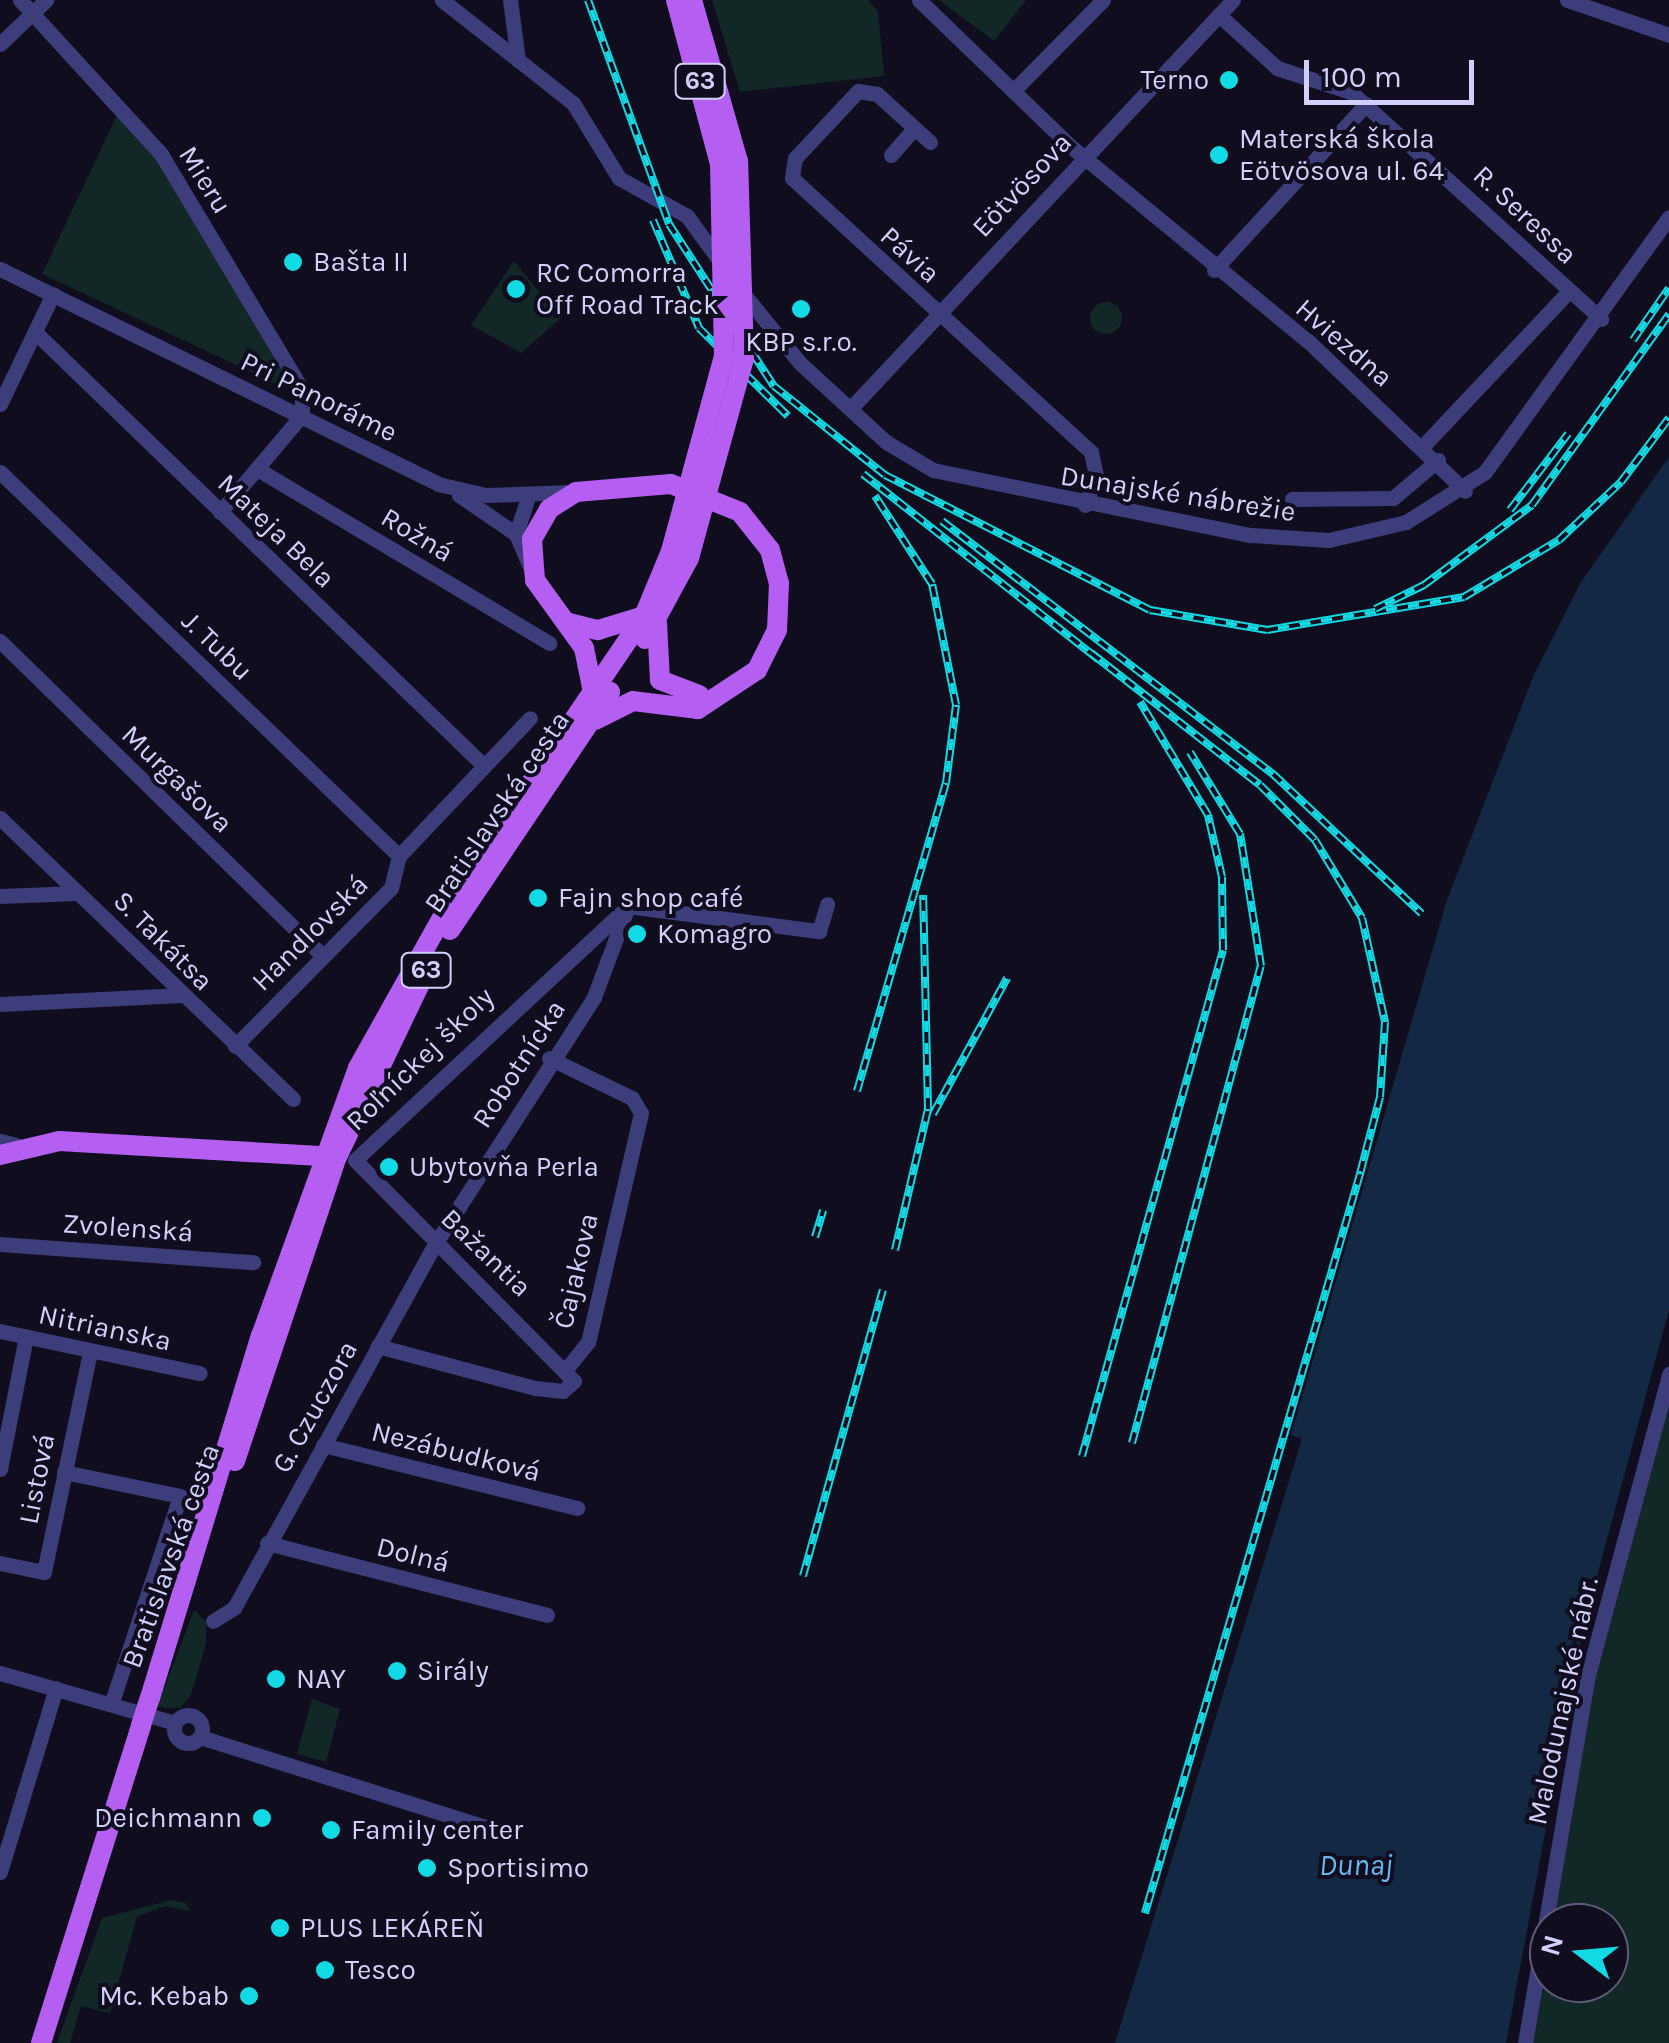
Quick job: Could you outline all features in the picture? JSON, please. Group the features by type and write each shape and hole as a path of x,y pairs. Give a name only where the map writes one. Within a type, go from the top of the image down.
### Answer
{"main road":[{"name":"Bratislavská cesta","path":"676,0 729,162"},
{"name":"Bratislavská cesta","path":"338,1157 426,970 586,728 651,617 680,554 744,359 729,162 692,0"},
{"path":"586,728 633,701 698,708 750,679 777,630 778,572 758,530 732,506 684,486 576,492 526,530 536,580 569,623 593,692"},
{"name":"Bratislavská cesta","path":"53,2043 92,1892 150,1698 338,1157 417,959 593,692 651,617"},
{"path":"569,623 598,630 651,617 660,680 721,697"},
{"path":"5,1147 338,1157"},
{"name":"Bratislavská cesta","path":"42,2043 92,1892"}],"street":[{"path":"0,44 25,6 46,0"},
{"name":"Dunajské nábrežie","path":"442,0 573,103 619,178 688,216 732,279 851,408 933,470 1085,505 1329,540 1406,522 1465,490 1526,425 1669,217"},
{"path":"510,0 518,60"},
{"name":"Hviezdna","path":"919,0 1084,156 1423,446 1465,490"},
{"path":"1012,91 1103,0"},
{"name":"Eötvösova","path":"851,408 1233,0"},
{"path":"1567,0 1669,35"},
{"name":"Mieru","path":"25,6 160,154 302,390 302,415"},
{"name":"R. Seressa","path":"1219,15 1276,68 1366,104 1600,319"},
{"name":"Pávia","path":"930,142 877,94 858,92 791,173 1091,452 1096,475 1085,505"},
{"path":"1214,270 1366,104"},
{"path":"891,155 914,129"},
{"name":"Pri Panoráme","path":"0,269 438,484 528,496 576,492"},
{"path":"1423,446 1569,290"},
{"path":"0,404 52,294"},
{"name":"Mateja Bela","path":"35,332 484,765"},
{"path":"220,512 302,415"},
{"path":"1292,499 1392,498 1438,460"},
{"name":"Rožná","path":"259,470 550,643"},
{"name":"J. Tubu","path":"0,472 399,856"},
{"path":"438,484 526,530 528,496"},
{"name":"Murgašova","path":"0,641 320,953"},
{"name":"Handlovská","path":"235,1046 320,953 391,888 399,856 530,718"},
{"name":"S. Takátsa","path":"0,818 293,1099"},
{"path":"0,896 77,892"},
{"path":"628,906 818,931 827,904"},
{"name":"Roľníckej školy","path":"338,1157 628,906"},
{"name":"Robotnícka","path":"437,1241 550,1058 594,997 628,906"},
{"path":"0,1004 182,995"},
{"name":"Čajakova","path":"550,1058 632,1098 641,1113 588,1342 568,1366"},
{"name":"Bažantia","path":"338,1157 437,1241 568,1366"},
{"name":"G. Czuczora","path":"213,1621 238,1598 437,1241"},
{"name":"Zvolenská","path":"0,1244 253,1262"},
{"name":"Nitrianska","path":"0,1330 200,1373"},
{"path":"0,1470 26,1336"},
{"path":"377,1346 535,1388 572,1385 568,1366"},
{"name":"Listová","path":"0,1562 44,1572 90,1351"},
{"name":"Malodunajské nábr.","path":"1525,2043 1588,1675 1669,1374"},
{"name":"Nezábudková","path":"324,1445 577,1508"},
{"path":"64,1472 180,1496 112,1702"},
{"name":"Dolná","path":"267,1543 547,1615"},
{"path":"0,1674 112,1702 176,1723 195,1717 200,1737 494,1830"},
{"path":"0,1872 2,1854 56,1688"}],"green space":[{"path":"712,0 868,0 878,11 884,76 740,92"},
{"path":"939,0 1026,0 994,41"},
{"path":"119,111 164,169 282,370 283,387 42,274"},
{"name":"RC Comorra Off Road Track","path":"514,261 561,318 521,353 471,325"},
{"path":"1106,302 1117,307 1122,318 1117,329 1106,334 1095,329 1090,318 1095,307"},
{"path":"1669,1392 1669,2043 1530,2043 1537,2003 1629,2003 1629,1903 1553,1903 1587,1704"},
{"path":"194,1610 206,1622 206,1643 191,1695 180,1708 157,1707"},
{"path":"312,1699 340,1709 326,1762 297,1754"},
{"path":"171,1900 186,1903 190,1911 166,1906 137,1916 110,2013 81,2006 70,2043 57,2043 102,1918"}],"water":[{"name":"Dunaj","path":"1669,457 1669,1310 1584,1624 1532,1903 1529,1903 1506,2043 1115,2043 1302,1439 1291,1435 1447,900 1533,677 1581,582"}],"railway":[{"path":"588,0 669,224 774,386 885,475 1150,610 1267,630 1464,597 1559,540 1621,482 1669,418"},
{"path":"653,220 699,328 788,416"},
{"path":"1633,340 1669,288"},
{"path":"1375,609 1424,585 1532,505 1669,314"},
{"path":"1510,510 1568,434"},
{"path":"863,474 1099,660"},
{"path":"857,1091 946,783 956,705 932,584 875,496"},
{"path":"942,521 1273,774 1422,914"},
{"path":"1091,653 1260,785 1315,840 1362,918 1385,1022 1380,1097 1360,1174 1145,1913"},
{"path":"1082,1456 1223,950 1222,877 1208,815 1140,702"},
{"path":"1132,1443 1261,966 1240,834 1190,752"},
{"path":"895,1250 928,1109 923,895"},
{"path":"933,1114 1007,978"},
{"path":"815,1237 823,1210"},
{"path":"803,1576 883,1290"}],"place":[{"name":"Terno","path":"1229,80"},
{"name":"Materská škola Eötvösova ul. 64","path":"1219,155"},
{"name":"Bašta II","path":"293,262"},
{"name":"RC Comorra Off Road Track","path":"516,289"},
{"name":"KBP s.r.o.","path":"801,309"},
{"name":"Fajn shop café","path":"538,898"},
{"name":"Komagro","path":"637,934"},
{"name":"Ubytovňa Perla","path":"389,1167"},
{"name":"Sirály","path":"397,1671"},
{"name":"NAY","path":"276,1679"},
{"name":"Deichmann","path":"262,1818"},
{"name":"Family center","path":"331,1830"},
{"name":"Sportisimo","path":"427,1868"},
{"name":"PLUS LEKÁREŇ","path":"280,1928"},
{"name":"Tesco","path":"325,1970"},
{"name":"Mc. Kebab","path":"249,1996"}]}
